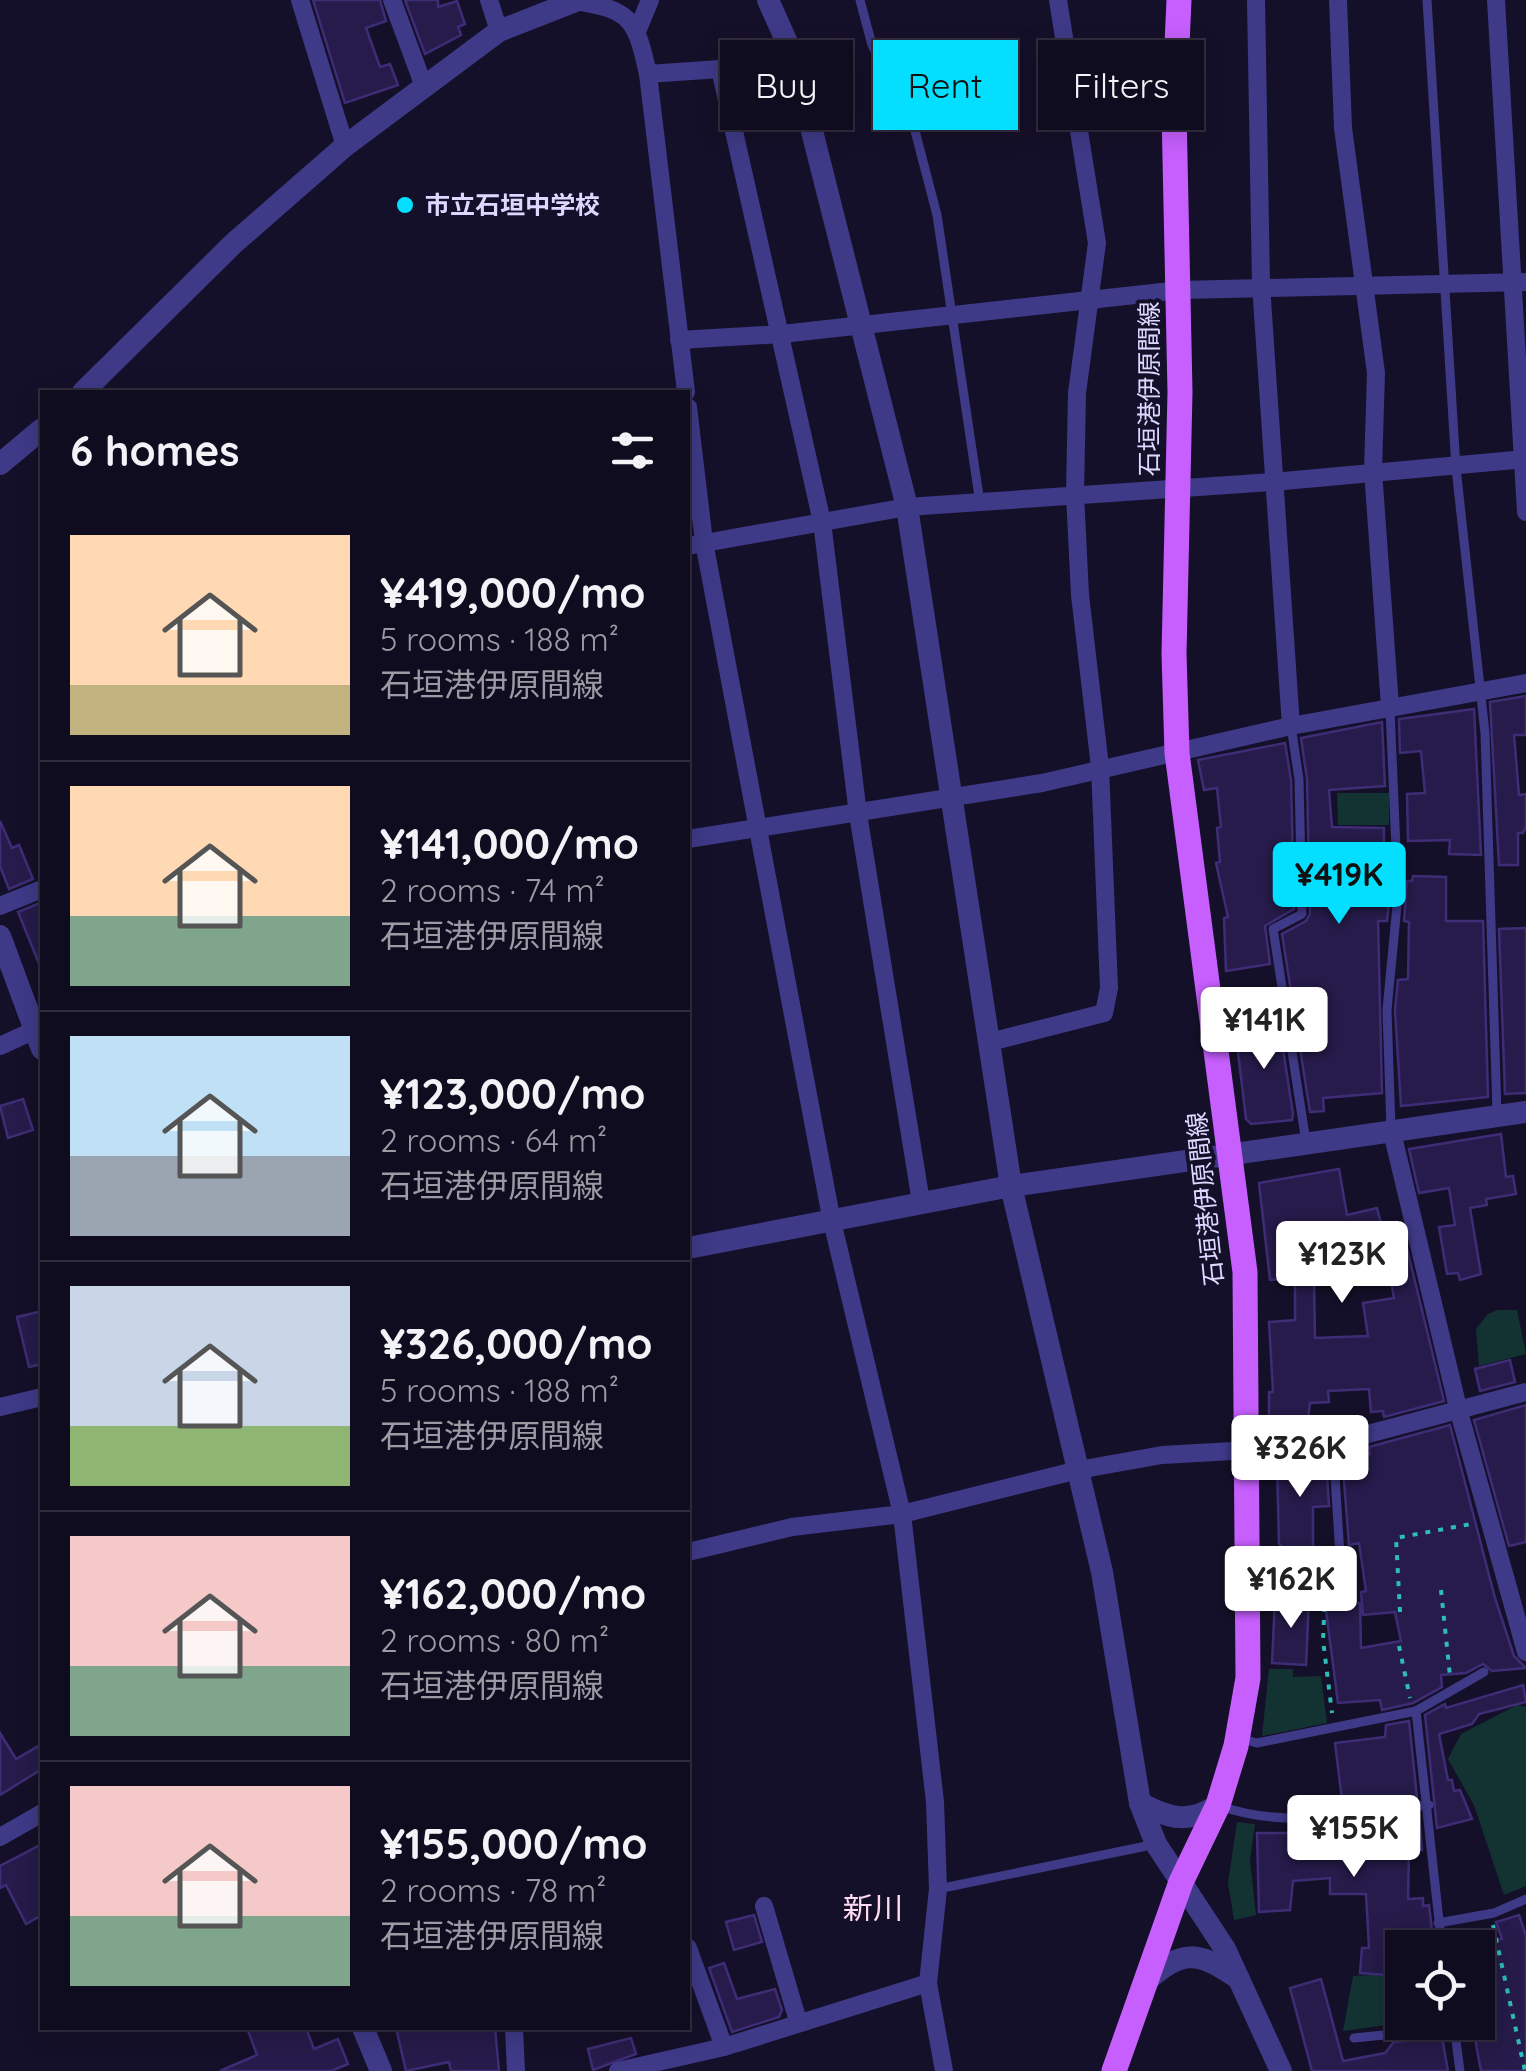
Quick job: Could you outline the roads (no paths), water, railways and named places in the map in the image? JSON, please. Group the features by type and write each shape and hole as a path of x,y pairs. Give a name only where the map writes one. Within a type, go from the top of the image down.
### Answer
{"main road":[{"name":"石垣港伊原間線","path":"1114,2071 1181,1882 1218,1805 1237,1738 1248,1678 1245,1272 1177,753 1180,290 1174,110 1179,0"}],"street":[{"path":"300,0 345,146"},
{"path":"392,0 424,84"},
{"path":"489,0 499,31"},
{"path":"85,390 234,243 345,146 499,31 577,0 616,7 638,29 648,74 686,390"},
{"path":"638,29 650,0"},
{"path":"768,0 786,40"},
{"path":"990,1042 1104,1014 1110,988 1100,767 1080,595 1075,494 1077,393 1098,243 1058,0"},
{"path":"1256,0 1261,285 1291,726"},
{"path":"1338,0 1343,128 1376,374 1373,471 1390,706"},
{"path":"1496,0 1521,282 1526,512"},
{"path":"648,74 720,69"},
{"path":"734,130 822,522 858,814 921,1202"},
{"path":"813,130 907,507 1010,1186 1102,1572 1140,1803 1156,1844 1242,1981 1281,2071"},
{"path":"679,340 782,334 1088,297 1180,290 1261,285 1521,282"},
{"path":"0,464 40,430"},
{"path":"690,441 696,544 761,831 832,1217 902,1514 935,1802 938,1889 928,1983 944,2071"},
{"path":"696,544 907,507 1524,460"},
{"path":"690,839 761,831 1042,783 1291,726 1480,688 1526,683"},
{"path":"0,906 40,890"},
{"path":"0,936 39,1039 0,1046"},
{"path":"690,1248 832,1217 1010,1186 1391,1128 1526,1112"},
{"path":"1391,1128 1458,1412 1526,1652"},
{"path":"690,1552 792,1527 902,1514 1078,1470 1162,1455 1333,1444 1526,1392"},
{"path":"0,1407 40,1397"},
{"path":"1140,1803 1167,1817 1187,1819 1199,1818 1218,1805"},
{"path":"0,1836 40,1814"},
{"path":"764,1906 798,2020"},
{"path":"690,1954 724,2047"},
{"path":"1144,1982 1161,1967 1192,1955 1209,1958 1242,1981"},
{"path":"618,2071 724,2047 798,2020 928,1983"},
{"path":"364,2030 381,2071"},
{"path":"514,2030 516,2071"}],"lane":[{"path":"860,0 872,45 914,127 937,215 980,503"},
{"path":"1427,0 1456,468 1480,688 1497,1113"},
{"path":"1390,706 1398,876 1387,1010 1391,1128"},
{"path":"1291,726 1299,779 1302,914 1273,928 1306,1142"},
{"path":"1333,1444 1340,1556"},
{"path":"1237,1738 1257,1744 1414,1712 1484,1672"},
{"path":"1414,1712 1429,1805 1439,1930"},
{"path":"1218,1805 1262,1819 1297,1820 1429,1805"},
{"path":"938,1889 1156,1844"},
{"path":"1438,1923 1491,1914 1524,1899 1526,1912"},
{"path":"1354,2038 1385,2034"},
{"path":"1456,2040 1460,2071"}],"place":[{"name":"市立石垣中学校","path":"405,205"}],"district":[{"name":"新川","path":"873,1909"}]}
